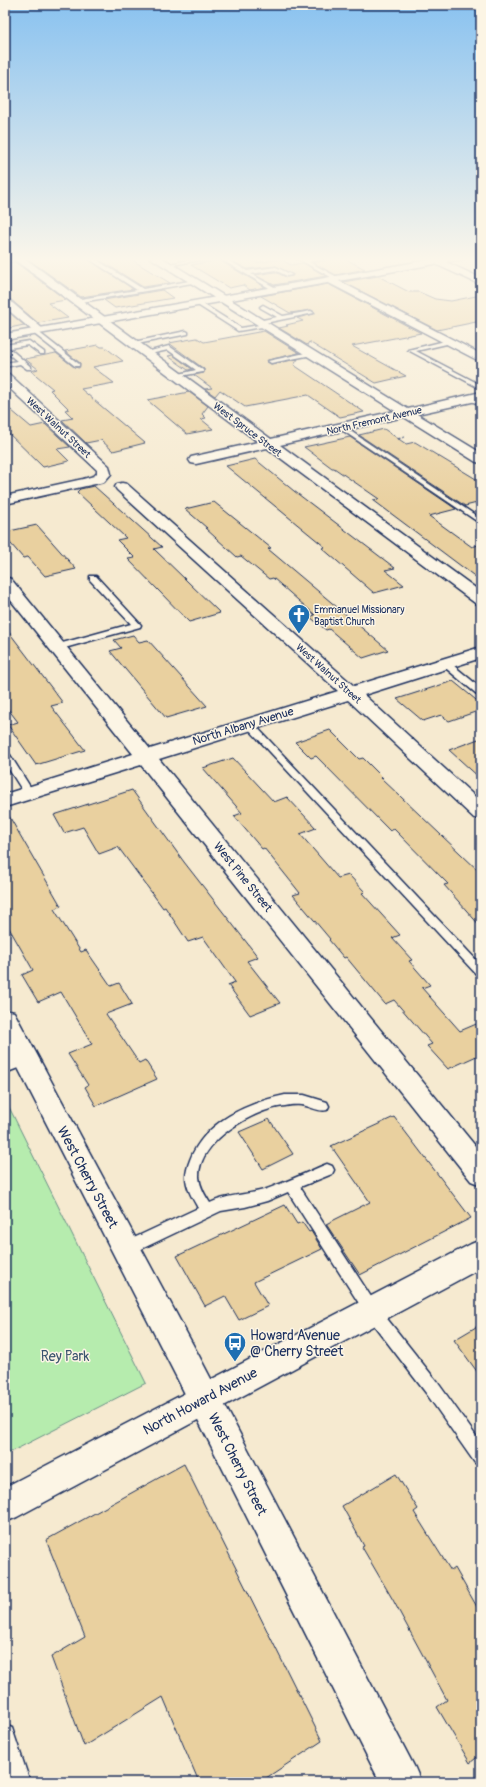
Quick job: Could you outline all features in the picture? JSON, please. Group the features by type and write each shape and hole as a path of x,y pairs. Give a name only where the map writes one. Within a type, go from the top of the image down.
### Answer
{"street":[{"path":"288,340 481,459"},
{"path":"446,340 479,356"},
{"name":"West Spruce Street","path":"132,342 481,600"},
{"name":"West Walnut Street","path":"5,377 104,469 104,474 98,479 5,500"},
{"name":"North Fremont Avenue","path":"196,460 406,412 477,399"},
{"name":"West Walnut Street","path":"122,487 350,692 481,813"},
{"name":"West Pine Street","path":"5,582 481,1173"},
{"name":"North Albany Avenue","path":"5,801 481,652"},
{"name":"West Cherry Street","path":"5,1019 14,1059 126,1249 401,1782"},
{"name":"North Howard Avenue","path":"5,1505 481,1253"}],"lane":[{"path":"11,340 17,345"},
{"path":"48,340 77,365"},
{"path":"132,342 142,340"},
{"path":"449,342 411,350 481,388"},
{"path":"5,347 29,343 42,353 36,354"},
{"path":"5,347 21,359 29,368"},
{"path":"146,353 170,348 201,371 177,376"},
{"path":"271,361 310,354"},
{"path":"5,365 21,359"},
{"path":"341,427 481,522"},
{"path":"58,646 137,625 93,578"},
{"path":"445,663 481,693"},
{"path":"249,724 481,972"},
{"path":"5,755 29,793"},
{"path":"207,1211 194,1187 192,1172 203,1148 213,1135 228,1122 266,1104 282,1101 302,1100 322,1106"},
{"path":"126,1249 219,1205 245,1201 268,1195 327,1170"},
{"path":"291,1185 372,1311 432,1388 481,1457"},
{"path":"5,1735 20,1782"}],"path":[{"path":"398,439 405,437"}],"green space":[{"name":"Rey Park","path":"5,1099 146,1383 5,1455"}],"building":[{"path":"184,340 201,340 204,342 213,340 279,340 299,353 268,360 267,362 271,364 298,359 294,365 364,412 340,417 308,395 245,407 220,390 215,396 205,389 212,388 194,375 204,373 204,369 169,343"},
{"path":"299,340 382,340 352,346 406,376 376,383 309,342 307,345"},
{"path":"98,345 105,347 123,361 93,367 114,383 81,389 145,443 113,451 101,440 86,443 62,420 73,418 65,410 69,409 50,390 53,389 31,371 38,369 25,359 56,353 74,367 79,368 80,363 65,351"},
{"path":"173,355 192,369 188,370 168,356"},
{"path":"189,392 208,406 202,414 206,418 201,419 213,429 187,434 147,400"},
{"path":"5,405 31,427 45,424 70,447 57,449 69,461 43,467 5,430"},
{"path":"384,429 406,444 415,442 481,482 481,502 465,506 359,435"},
{"path":"350,437 456,509 429,516 472,547 481,544 481,581 373,500 379,499 332,468 304,447"},
{"path":"255,459 294,491 395,568 385,570 404,585 374,593 322,548 325,547 226,466"},
{"path":"94,486 162,547 154,549 220,613 189,622 128,559 135,558 117,540 126,538 77,492 80,489"},
{"path":"214,502 271,548 268,549 388,650 363,658 329,629 326,630 310,617 315,615 273,578 269,579 241,556 237,557 185,509"},
{"path":"37,525 76,569 45,576 28,557 23,558 5,537 5,532"},
{"path":"5,627 63,703 51,706 85,750 36,765 8,725 18,722 5,705"},
{"path":"133,635 139,642 148,640 207,706 166,718 110,651 121,648 114,640"},
{"path":"453,681 481,704 481,710 449,721 441,715 423,721 397,699"},
{"path":"330,730 359,759 363,758 383,778 381,778 481,873 481,927 444,885 448,884 394,829 390,831 316,756 311,758 295,742"},
{"path":"481,738 481,779 449,750"},
{"path":"233,758 274,802 287,797 316,828 300,834 338,878 349,875 365,892 362,893 400,935 392,938 412,960 409,961 430,985 422,988 460,1031 481,1022 481,1054 448,1069 427,1046 432,1044 394,1000 385,1004 346,957 344,958 293,895 300,893 264,848 262,849 234,816 242,813 203,768"},
{"path":"132,790 184,862 258,957 247,961 280,1003 250,1015 228,985 235,982 203,937 188,942 165,907 163,908 118,847 99,854 83,827 64,833 54,815"},
{"path":"5,809 61,906 54,909 81,952 86,950 111,986 119,983 132,1004 106,1014 139,1063 145,1060 157,1079 96,1106 85,1087 88,1085 68,1054 92,1044 61,992 38,1002 22,975 33,970 5,921"},
{"path":"394,1117 471,1218 360,1275 326,1224 370,1202 331,1146"},
{"path":"269,1119 293,1154 263,1169 239,1132"},
{"path":"285,1205 297,1224 302,1222 309,1232 311,1231 322,1249 254,1282 268,1306 239,1320 225,1296 205,1306 177,1256"},
{"path":"481,1324 481,1377 454,1340"},
{"path":"184,1464 322,1741 260,1782 199,1782 163,1697 84,1746 51,1657 85,1637 46,1540"},
{"path":"396,1474 418,1509 414,1512 451,1571 455,1568 481,1614 481,1754 470,1763 437,1707 447,1700 393,1600 362,1547 364,1546 342,1506"}],"place":[{"name":"Emmanuel Missionary Baptist Church","path":"299,634"},
{"name":"Howard Avenue @ Cherry Street","path":"235,1362"}]}
